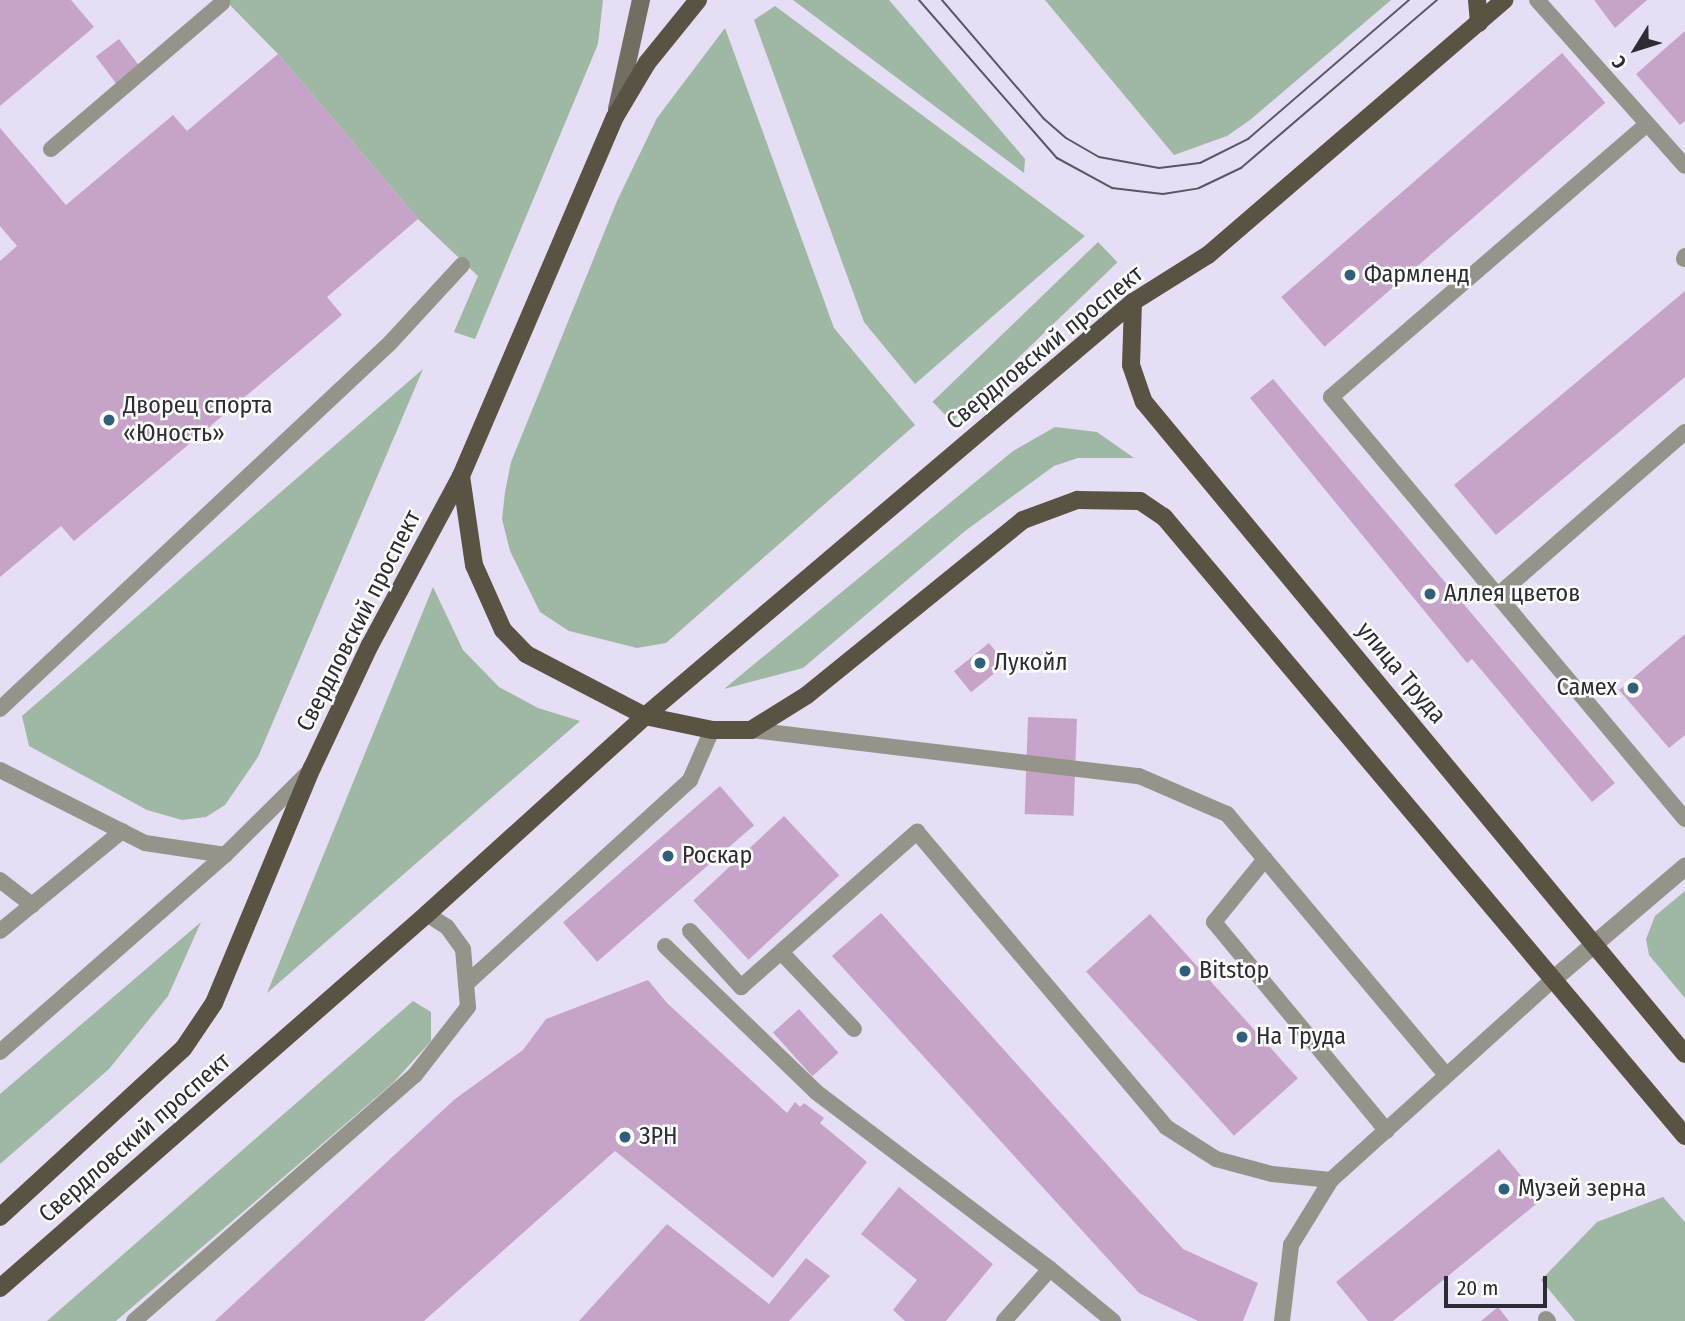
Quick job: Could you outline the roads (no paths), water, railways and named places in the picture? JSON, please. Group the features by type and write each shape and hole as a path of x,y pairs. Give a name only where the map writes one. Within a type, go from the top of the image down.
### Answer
{"main road":[{"path":"615,117 637,36 641,0"},
{"name":"Свердловский проспект","path":"0,1217 183,1049 214,1003 312,768 370,645 461,476 615,117 647,63 698,0"},
{"path":"1477,0 1479,23"},
{"name":"Свердловский проспект","path":"0,1288 427,914 645,716 1133,302 1208,255 1504,0"},
{"name":"улица Труда","path":"1133,302 1131,365 1144,402 1685,1054"},
{"path":"461,476 474,565 503,630 526,654 645,716 712,730 751,730 807,695 1023,520 1077,500 1140,501 1164,517 1556,977 1685,1136"}],"street":[{"path":"1556,977 1685,867"}],"lane":[{"path":"1537,0 1685,166"},
{"path":"51,149 210,5"},
{"path":"1646,125 1331,397 1685,819"},
{"path":"0,709 390,343 462,265"},
{"path":"1498,594 1685,432"},
{"path":"466,984 690,780 712,730"},
{"path":"751,730 1139,776 1227,814 1446,1075"},
{"path":"0,1052 225,855 312,768"},
{"path":"0,770 145,843 225,855"},
{"path":"0,931 122,831"},
{"path":"690,931 741,987 917,832 1166,1126 1216,1158 1272,1174 1331,1180"},
{"path":"1265,859 1214,922 1387,1131"},
{"path":"0,880 32,905"},
{"path":"134,1321 415,1075 468,1007 463,949 447,927 427,914"},
{"path":"665,946 816,1093 1050,1269 1113,1321"},
{"path":"781,952 854,1029"},
{"path":"1282,1321 1291,1245 1331,1180 1556,977"},
{"path":"1004,1321 1050,1269"}],"tram line":[{"path":"919,0 1057,158 1112,188 1163,194 1199,188 1241,168 1437,0"},
{"path":"942,0 1043,118 1066,138 1099,157 1159,168 1200,163 1248,139 1409,0"}],"place":[{"name":"Фармленд","path":"1350,275"},
{"name":"Дворец спорта «Юность»","path":"109,420"},
{"name":"Аллея цветов","path":"1430,594"},
{"name":"Лукойл","path":"980,663"},
{"name":"Самех","path":"1633,688"},
{"name":"Роскар","path":"668,856"},
{"name":"Bitstop","path":"1185,971"},
{"name":"На Труда","path":"1242,1037"},
{"name":"ЗРН","path":"625,1137"},
{"name":"Музей зерна","path":"1504,1189"}]}
